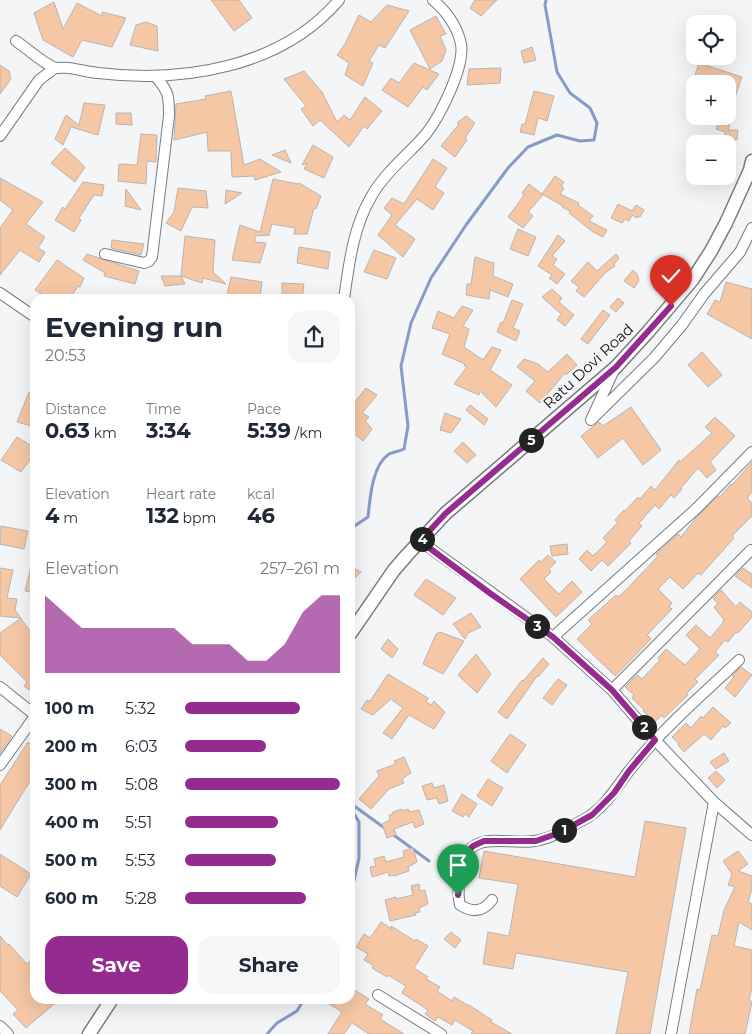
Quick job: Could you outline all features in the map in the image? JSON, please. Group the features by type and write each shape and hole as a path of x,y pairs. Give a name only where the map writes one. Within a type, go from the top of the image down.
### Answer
{"main road":[{"name":"Ratu Dovi Road","path":"355,627 394,570 446,513 616,367 648,332 693,279 726,223 750,170 752,161"},
{"path":"89,1034 109,1004"}],"street":[{"path":"345,294 353,241 371,196 394,166 426,133 445,103 458,72 461,45 455,25 445,10 433,0"},
{"path":"16,41 55,68 68,68 128,77 156,77 220,68 274,50 311,27 336,1"},
{"path":"0,136 39,80 55,68"},
{"path":"106,254 144,263 152,257 169,116 167,89 156,77"},
{"path":"616,367 591,420 654,358 682,325 704,294 740,252 752,228"},
{"path":"0,293 30,314"},
{"path":"553,637 697,508 752,452"},
{"path":"420,541 553,637 612,690 655,740 714,802 752,834"},
{"path":"612,690 751,550"},
{"path":"492,900 485,908 478,911 468,910 460,905 458,895 463,861 466,853 473,846 484,841 536,841 559,833 592,815 614,793 629,771 655,740 739,660"},
{"path":"0,687 30,711"},
{"path":"0,765 30,722"},
{"path":"671,1034 714,802"},
{"path":"378,995 441,1034"},
{"path":"0,1026 8,1034"}],"building":[{"path":"211,0 239,0 252,18 234,31"},
{"path":"475,0 497,0 481,16 470,8"},
{"path":"54,2 63,29 77,3 102,16 102,12 126,18 112,47 82,40 73,57 43,40 34,13"},
{"path":"387,5 409,11 385,48 379,45 369,61 373,63 363,86 345,75 349,63 337,55 345,44 359,15 371,22"},
{"path":"436,16 446,34 440,36 446,50 442,61 430,69 410,30"},
{"path":"146,22 157,26 158,51 130,45 136,25"},
{"path":"532,47 536,60 524,63 521,51"},
{"path":"414,63 439,74 427,90 423,87 408,107 382,90 391,78 399,83"},
{"path":"0,65 9,71 11,79 0,94"},
{"path":"698,65 705,65 736,75 695,75"},
{"path":"501,68 500,83 467,85 469,69"},
{"path":"304,71 322,92 337,122 344,115 350,120 365,97 382,111 367,129 364,126 349,147 320,120 313,126 301,109 306,106 284,79"},
{"path":"736,75 742,77 736,95"},
{"path":"231,91 244,165 260,159 281,172 255,180 254,176 232,177 231,151 208,151 207,132 174,140 176,104 206,99 205,96"},
{"path":"534,91 554,96 547,121 538,118 534,135 520,132 522,124 525,124"},
{"path":"84,103 105,105 98,135 71,127 63,145 55,139 66,115 79,125"},
{"path":"116,113 131,113 132,125 116,124"},
{"path":"466,116 475,123 465,138 467,140 455,157 441,146 459,124 457,123"},
{"path":"717,125 730,125 728,130 738,130 737,140 736,135 725,135 725,132 716,129"},
{"path":"141,134 157,135 156,162 147,161 146,184 118,181 119,164 137,165"},
{"path":"313,145 333,157 324,178 304,169 307,163 302,165"},
{"path":"65,148 85,167 75,182 51,163"},
{"path":"285,150 291,163 272,155"},
{"path":"433,159 447,168 435,187 444,193 433,210 417,199 395,225 415,239 403,257 378,235 392,215 384,208 392,198 404,204"},
{"path":"555,176 564,182 561,186 564,188 560,194 579,203 578,205 593,216 589,221 607,230 603,237 593,232 563,206 542,194"},
{"path":"0,178 43,202 26,224 45,237 38,248 45,252 39,262 20,250 0,275 0,228 13,210 0,200"},
{"path":"273,179 299,183 321,196 316,209 314,208 307,234 294,234 295,228 272,224 270,235 255,236 255,242 266,243 260,263 232,260 240,225 260,232"},
{"path":"83,182 104,185 102,196 94,195 79,218 81,220 74,232 55,220 63,207 65,209"},
{"path":"529,184 543,195 528,212 533,216 523,228 508,217 524,195 522,193"},
{"path":"178,188 206,191 208,208 192,207 181,231 166,223 174,212"},
{"path":"126,189 141,210 125,206"},
{"path":"226,190 242,193 225,204"},
{"path":"618,204 632,211 636,205 644,210 640,217 638,216 637,218 632,215 629,221 625,219 622,223 611,218"},
{"path":"518,229 536,237 528,256 510,249"},
{"path":"558,235 565,241 552,256 557,259 553,265 565,274 557,284 549,278 552,275 538,266"},
{"path":"185,236 215,240 213,272 226,284 203,278 202,283 181,276"},
{"path":"112,240 144,244 141,255 111,248"},
{"path":"299,247 330,252 328,269 297,263"},
{"path":"374,250 396,258 387,279 364,272"},
{"path":"87,254 139,271 135,284 104,276 105,273 83,260"},
{"path":"616,254 619,258 614,264 615,266 606,272 584,297 576,291 579,287 571,281 588,262 597,271"},
{"path":"475,257 494,263 493,276 513,284 508,297 490,290 489,299 466,295 467,284 471,284"},
{"path":"57,260 84,278 80,287 78,286 73,294 41,294 35,290"},
{"path":"633,270 637,274 639,281 634,288 624,281"},
{"path":"161,276 181,276 185,284 165,286"},
{"path":"231,277 262,282 261,294 227,294"},
{"path":"726,282 752,289 752,339 707,314 715,300 720,302"},
{"path":"282,283 304,284 303,294 282,294"},
{"path":"552,289 562,298 559,302 574,315 565,326 557,320 561,314 542,297"},
{"path":"618,298 624,303 616,312 610,307"},
{"path":"512,300 523,304 513,328 520,331 516,341 497,332 501,322 503,323"},
{"path":"462,306 473,310 463,326 469,329 464,347 483,360 492,347 501,350 490,370 512,385 496,407 480,391 479,395 454,384 467,367 464,366 465,364 442,354 450,334 432,328 438,311 454,318"},
{"path":"603,310 610,315 588,344 581,339"},
{"path":"702,352 722,375 708,387 688,365"},
{"path":"567,354 577,365 566,375 565,373 540,403 526,391 535,381 517,367 524,359 538,364 548,372"},
{"path":"366,388 377,395 362,413 369,417 365,421 372,429 363,441 355,434 355,402"},
{"path":"29,392 30,426 17,422"},
{"path":"470,405 488,419 484,425 466,410"},
{"path":"631,407 661,450 643,465 623,438 598,458 581,436 599,422 603,426"},
{"path":"445,413 461,419 451,433 440,430"},
{"path":"715,417 735,436 710,462 716,470 707,478 698,468 674,498 671,495 659,509 655,505 639,523 642,526 629,541 631,543 608,566 602,560 591,571 579,559 587,550 593,556 607,542 603,538 618,522 615,520 624,510 638,497 640,499 651,486 655,490 679,460 680,462 712,433 705,427"},
{"path":"17,437 30,445 30,460 21,472 1,460"},
{"path":"463,442 476,455 467,463 454,451"},
{"path":"752,462 752,492 747,498 752,503 752,516 732,536 734,538 701,575 698,573 683,589 670,577 658,589 672,603 669,607 672,609 647,635 651,639 615,676 577,639 592,624 588,620 616,595 618,597 626,590 658,556 656,554 678,534 681,537 696,518 732,485"},
{"path":"1,526 28,531 24,549 0,544"},
{"path":"567,544 568,554 552,556 550,546"},
{"path":"548,555 556,562 549,569 551,572 544,579 559,594 572,581 582,592 556,617 520,579 539,560 541,562"},
{"path":"0,568 13,570 7,598 17,599 15,610 21,618 0,616"},
{"path":"743,568 752,574 752,588 735,576"},
{"path":"355,569 361,572 355,578"},
{"path":"30,571 30,592 25,591"},
{"path":"426,579 456,598 443,615 414,595"},
{"path":"721,590 736,607 740,602 752,612 752,617 738,633 736,632 728,642 725,640 715,652 719,655 695,679 698,682 686,694 688,695 664,718 662,715 655,722 643,711 632,698 634,695 625,687 637,675 642,679 660,660 658,658 666,649 685,665 700,649 686,635 696,625 710,638 723,623 724,620 714,607 718,604 713,598"},
{"path":"471,613 481,627 468,633 465,639 453,624"},
{"path":"21,618 30,631 30,690 24,686 27,682 0,655 0,633"},
{"path":"440,632 464,641 443,674 423,664 436,634"},
{"path":"388,639 398,649 392,658 381,649"},
{"path":"476,654 491,674 477,693 458,675"},
{"path":"543,658 549,664 537,676 507,719 498,712 522,680"},
{"path":"741,667 752,675 735,697 725,688 734,677 732,676"},
{"path":"388,674 428,698 426,702 431,705 434,701 445,712 434,729 409,715 392,739 383,733 403,708 391,699 373,715 361,709 367,700 370,701"},
{"path":"558,679 567,685 552,705 543,698"},
{"path":"713,707 731,723 725,728 723,726 711,740 704,734 684,752 672,737 686,723 691,728 701,716 703,718"},
{"path":"0,729 12,736 0,753"},
{"path":"510,734 526,745 507,773 491,761"},
{"path":"28,742 30,743 30,781 0,830 0,785"},
{"path":"724,753 729,761 716,769 710,762"},
{"path":"404,757 411,773 402,779 404,783 389,789 371,809 359,799 379,776 377,771 396,764 394,761"},
{"path":"716,771 725,780 717,788 708,778"},
{"path":"488,779 503,788 492,806 477,796"},
{"path":"432,783 434,788 444,785 448,801 439,804 437,798 427,800 422,786"},
{"path":"462,794 477,804 469,817 465,814 463,817 452,811"},
{"path":"402,809 403,811 408,809 410,812 419,810 424,824 415,828 413,822 394,829 396,835 387,838 382,824 390,820 389,815 393,814 393,812"},
{"path":"645,821 686,828 650,1034 616,1034 628,972 516,953 513,969 483,964 488,932 509,936 518,884 479,878 484,851 635,877"},
{"path":"413,848 417,862 408,867 409,871 394,876 389,876 388,872 372,877 370,867 376,866 374,859 384,856 386,862 404,857 403,851"},
{"path":"738,851 748,864 738,871 752,876 752,889 748,902 752,904 752,930 739,922 734,946 752,950 752,988 749,1000 752,1002 745,1034 689,1034 697,989 700,990 712,935 718,936 724,910 735,887 728,885 732,874 723,861"},
{"path":"0,854 30,873 17,897 0,886"},
{"path":"419,884 420,891 425,890 428,904 419,908 420,912 415,913 416,915 390,921 385,900 413,895 411,886"},
{"path":"381,922 428,946 414,968 428,977 426,979 440,987 437,991 452,1001 454,997 469,1005 492,1020 491,1022 512,1034 471,1034 473,1031 455,1020 452,1025 438,1017 435,1021 425,1014 428,1010 402,993 406,986 372,968 373,965 364,960 368,954 356,947 364,934 370,938"},
{"path":"451,932 461,940 455,948 444,939"},
{"path":"0,936 27,964 30,961 30,1004 54,1004 26,1028 13,1014 18,1010 0,991"},
{"path":"355,990 369,999 365,1004 383,1015 380,1019 404,1034 369,1034 352,1023 344,1034 328,1034 342,1012 329,1004 355,1004"}],"waterway":[{"path":"355,526 368,517 375,474 383,459 389,454 404,449 408,426 401,366 411,323 431,278 466,225 508,168 528,147 557,135 580,141 594,140 597,123 590,108 570,93 557,72 545,5 546,0"},
{"path":"355,807 386,829"},
{"path":"355,815 359,822 359,858 355,876"},
{"path":"391,833 429,861"},
{"path":"267,1034 277,1023 297,1011 301,1004"}],"route":[{"path":"458,895 463,861 466,853 473,846 484,841 536,841 559,833 592,815 614,793 629,771 655,740 612,690 553,637 420,541 446,513 616,367 671,306"}]}
